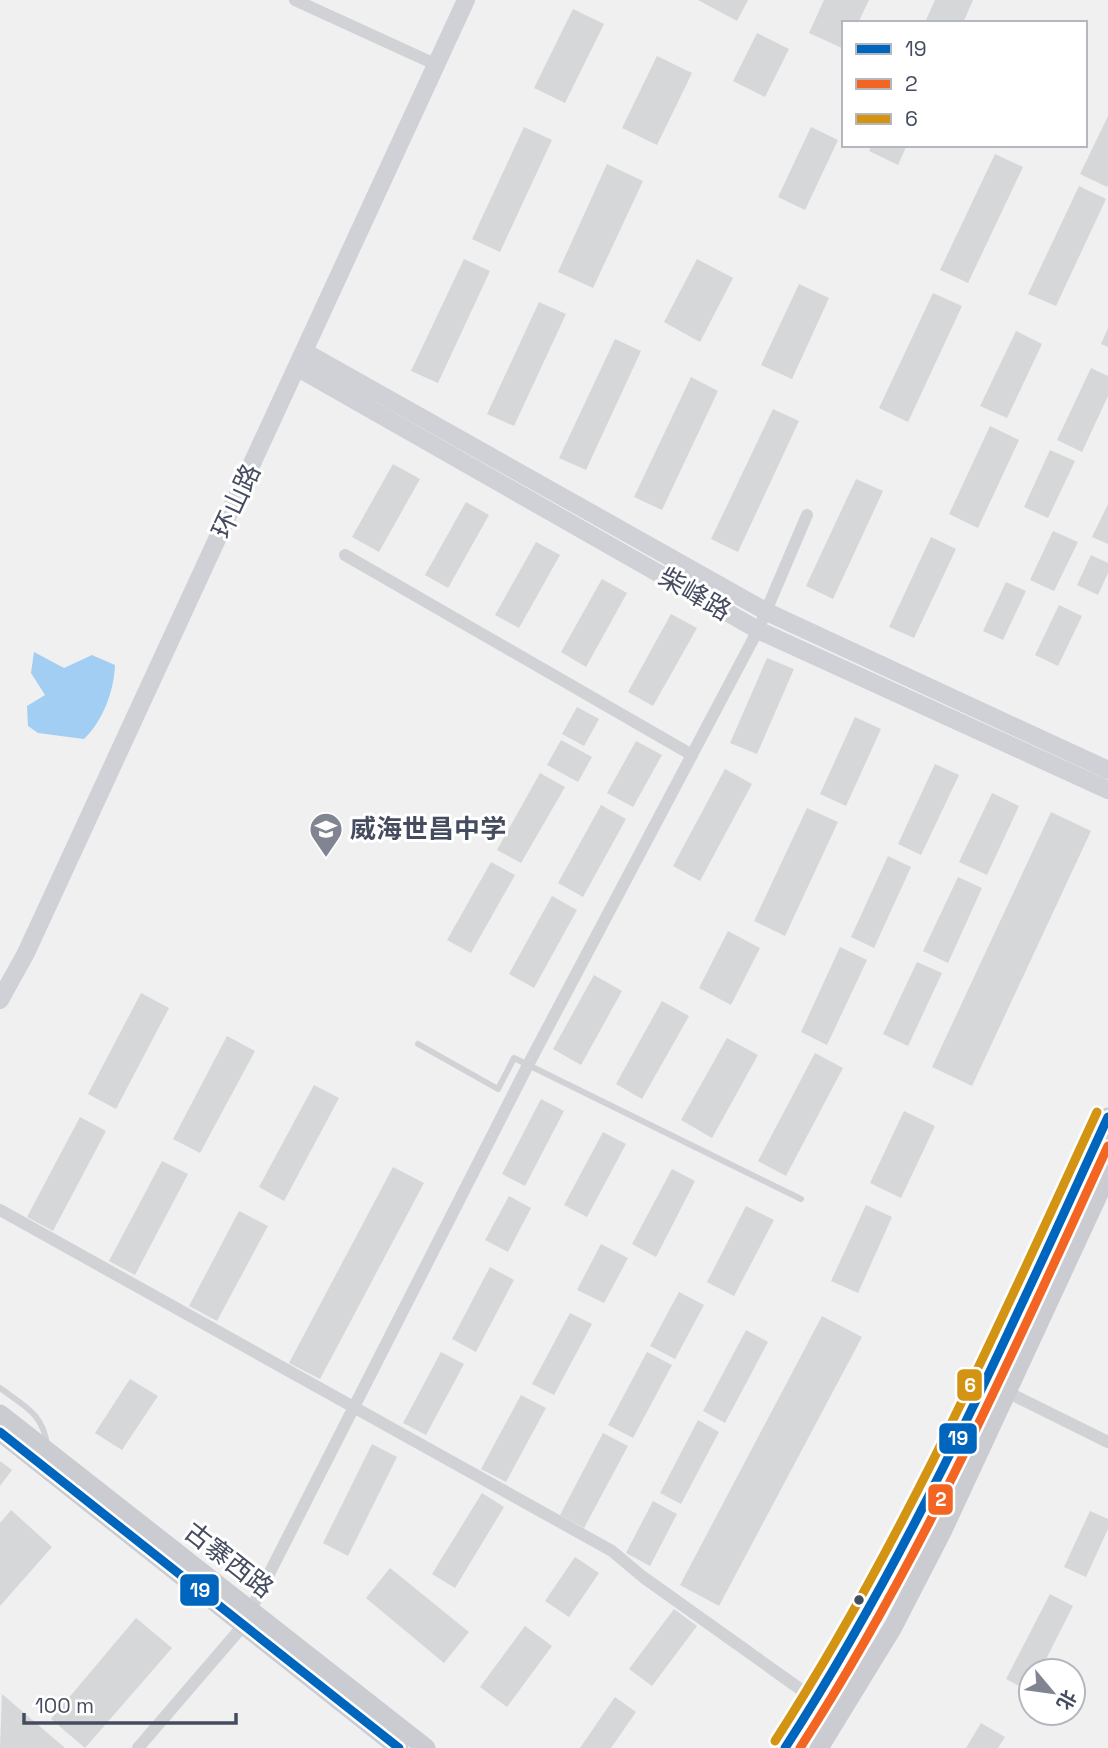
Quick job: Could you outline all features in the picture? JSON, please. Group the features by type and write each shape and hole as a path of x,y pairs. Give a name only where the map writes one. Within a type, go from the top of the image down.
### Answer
{"main road":[{"path":"785,1748 871,1613 920,1519 1108,1117"},
{"path":"819,1748 893,1627 942,1532 1108,1174"},
{"name":"古寨西路","path":"0,1414 43,1457 246,1618 399,1748"},
{"name":"古寨西路","path":"0,1432 43,1457"},
{"name":"古寨西路","path":"246,1618 426,1748"}],"street":[{"path":"295,0 437,65"},
{"name":"环山路","path":"0,1000 26,953 466,0"},
{"name":"柴峰路","path":"301,360 767,612 1108,770"},
{"name":"柴峰路","path":"301,360 758,630 1108,790"},
{"path":"138,1748 246,1618 528,1065 758,630 807,515"},
{"path":"345,555 692,755"},
{"path":"0,1210 612,1551 643,1577 817,1700"},
{"path":"1007,1392 1108,1442"}],"lane":[{"path":"418,1044 498,1089 514,1058 801,1199"},
{"path":"0,1388 36,1415 45,1430 43,1457"}],"water":[{"path":"34,652 64,668 92,655 115,665 106,705 97,724 84,739 38,733 28,726 27,706 45,695 31,673"}],"building":[{"path":"698,0 748,0 737,21"},
{"path":"824,0 869,0 859,21 842,21 842,48 809,33"},
{"path":"935,0 973,0 964,21 926,20"},
{"path":"573,9 604,24 565,103 534,88"},
{"path":"757,33 789,49 765,97 733,81"},
{"path":"657,56 692,73 657,145 622,128"},
{"path":"1108,116 1108,185 1107,187 1080,174"},
{"path":"524,127 552,140 500,252 472,239"},
{"path":"811,127 838,140 805,210 778,197"},
{"path":"871,147 906,147 898,165 869,151"},
{"path":"995,154 1023,167 968,283 940,270"},
{"path":"607,164 643,181 593,288 558,272"},
{"path":"1079,186 1106,199 1056,306 1028,294"},
{"path":"464,259 490,271 438,383 411,371"},
{"path":"697,259 733,278 700,342 664,322"},
{"path":"799,284 829,298 792,379 761,365"},
{"path":"933,293 962,306 908,422 879,408"},
{"path":"539,302 566,314 514,426 487,414"},
{"path":"1108,328 1108,347 1101,344"},
{"path":"1016,331 1042,344 1007,418 980,406"},
{"path":"615,339 641,351 586,470 559,458"},
{"path":"1091,368 1108,376 1108,396 1082,452 1057,440"},
{"path":"691,377 718,391 662,510 634,497"},
{"path":"773,409 799,421 738,552 711,539"},
{"path":"990,426 1019,440 978,528 949,514"},
{"path":"1050,450 1075,461 1048,518 1024,507"},
{"path":"393,464 420,479 379,552 352,537"},
{"path":"856,479 883,491 833,599 806,586"},
{"path":"466,502 489,515 448,588 425,575"},
{"path":"1108,504 1108,544 1092,537"},
{"path":"1053,531 1078,542 1054,591 1030,580"},
{"path":"931,537 956,549 914,638 889,627"},
{"path":"536,542 560,555 519,628 495,615"},
{"path":"1091,555 1108,563 1108,573 1098,595 1077,585"},
{"path":"602,579 627,593 586,667 561,652"},
{"path":"1006,582 1026,591 1003,640 983,631"},
{"path":"1059,605 1082,616 1058,666 1035,655"},
{"path":"671,614 697,628 653,706 628,692"},
{"path":"767,658 794,669 757,754 730,743"},
{"path":"577,707 599,719 584,746 562,734"},
{"path":"855,717 881,729 846,806 820,794"},
{"path":"561,740 592,757 578,782 547,765"},
{"path":"636,741 662,755 633,807 607,793"},
{"path":"935,764 959,775 921,855 898,844"},
{"path":"725,769 752,784 700,881 673,866"},
{"path":"540,773 565,787 521,863 497,850"},
{"path":"992,793 1019,806 987,875 959,862"},
{"path":"601,805 626,819 583,897 558,883"},
{"path":"807,808 838,822 785,936 754,921"},
{"path":"1051,812 1091,831 972,1086 932,1067"},
{"path":"888,856 911,867 874,948 851,937"},
{"path":"491,862 515,875 471,953 447,940"},
{"path":"958,877 982,888 948,963 923,951"},
{"path":"552,896 577,910 534,988 509,974"},
{"path":"728,931 760,948 731,1005 699,988"},
{"path":"840,947 867,960 827,1045 801,1032"},
{"path":"917,962 942,973 908,1046 883,1034"},
{"path":"594,975 622,991 581,1065 553,1049"},
{"path":"141,993 169,1008 116,1109 88,1094"},
{"path":"662,1001 689,1016 642,1099 616,1084"},
{"path":"227,1036 255,1051 200,1153 173,1139"},
{"path":"727,1038 758,1055 712,1138 681,1120"},
{"path":"815,1053 843,1068 786,1176 758,1161"},
{"path":"314,1085 339,1098 284,1201 259,1187"},
{"path":"541,1099 564,1111 525,1186 502,1174"},
{"path":"904,1111 935,1126 901,1198 870,1183"},
{"path":"80,1117 106,1131 53,1231 27,1217"},
{"path":"603,1132 626,1144 587,1217 564,1205"},
{"path":"162,1161 188,1174 135,1275 109,1261"},
{"path":"393,1167 424,1183 320,1379 289,1363"},
{"path":"672,1169 695,1181 656,1257 632,1244"},
{"path":"509,1196 531,1208 508,1252 485,1240"},
{"path":"866,1205 892,1217 858,1293 831,1281"},
{"path":"746,1206 774,1220 734,1296 707,1282"},
{"path":"239,1211 268,1226 217,1321 189,1306"},
{"path":"601,1244 628,1258 604,1303 577,1290"},
{"path":"490,1267 514,1280 476,1352 452,1339"},
{"path":"679,1292 704,1305 675,1359 650,1346"},
{"path":"570,1313 592,1324 554,1395 532,1384"},
{"path":"822,1316 862,1337 719,1606 680,1585"},
{"path":"746,1330 768,1342 725,1423 703,1411"},
{"path":"441,1352 464,1364 426,1435 403,1423"},
{"path":"647,1352 672,1365 633,1438 608,1425"},
{"path":"130,1379 158,1396 122,1450 95,1433"},
{"path":"521,1395 546,1408 506,1482 481,1469"},
{"path":"698,1420 719,1432 681,1504 660,1493"},
{"path":"603,1433 628,1446 584,1528 560,1515"},
{"path":"372,1444 397,1457 348,1556 323,1543"},
{"path":"0,1461 12,1470 0,1486"},
{"path":"482,1493 504,1507 455,1588 432,1574"},
{"path":"653,1501 677,1514 650,1566 626,1553"},
{"path":"11,1510 52,1547 0,1606 0,1523"},
{"path":"1090,1511 1108,1519 1108,1529 1086,1577 1064,1567"},
{"path":"575,1557 599,1573 569,1617 545,1601"},
{"path":"390,1568 469,1632 444,1663 366,1598"},
{"path":"1050,1594 1073,1606 1047,1657 1017,1657"},
{"path":"674,1609 697,1626 652,1686 629,1669"},
{"path":"136,1618 172,1648 85,1748 51,1719"},
{"path":"525,1626 552,1646 507,1707 480,1687"},
{"path":"1017,1658 1017,1685 1006,1679"},
{"path":"2,1694 65,1748 0,1748"},
{"path":"615,1697 636,1712 611,1748 580,1748"},
{"path":"981,1723 1005,1737 998,1748 966,1748"}],"transit line":[{"name":"6","path":"775,1741 822,1666 947,1433 1097,1112"},
{"name":"19","path":"785,1748 832,1672 918,1517 958,1438 1108,1117"},
{"name":"2","path":"800,1748 845,1676 926,1528 1001,1377 1108,1146"},
{"name":"19","path":"0,1432 399,1748"}],"place":[{"name":"威海世昌中学","path":"326,859"}]}
